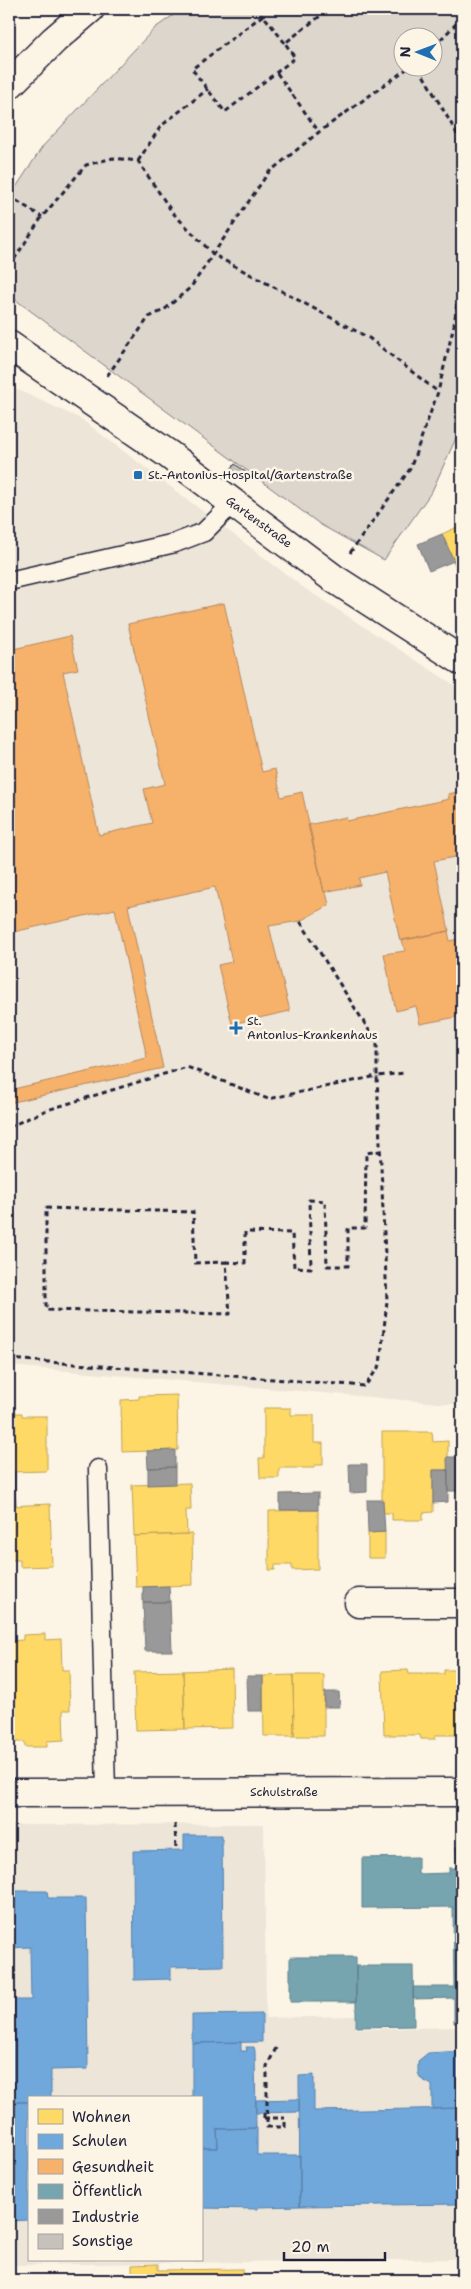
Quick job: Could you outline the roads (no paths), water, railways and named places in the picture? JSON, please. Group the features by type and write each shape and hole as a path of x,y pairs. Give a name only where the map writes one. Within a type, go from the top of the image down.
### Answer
{"street":[{"path":"9,85 54,40 90,9"},
{"name":"Gartenstraße","path":"9,345 168,454 333,578 462,661"},
{"path":"359,1603 462,1603"},
{"name":"Schulstraße","path":"9,1793 462,1792"}],"lane":[{"path":"9,581 175,543 204,532 233,503"},
{"path":"98,1469 106,1792"}],"place":[{"name":"St.-Antonius-Hospital/Gartenstraße","path":"138,475"},
{"name":"St. Antonius-Krankenhaus","path":"236,1028"}]}
